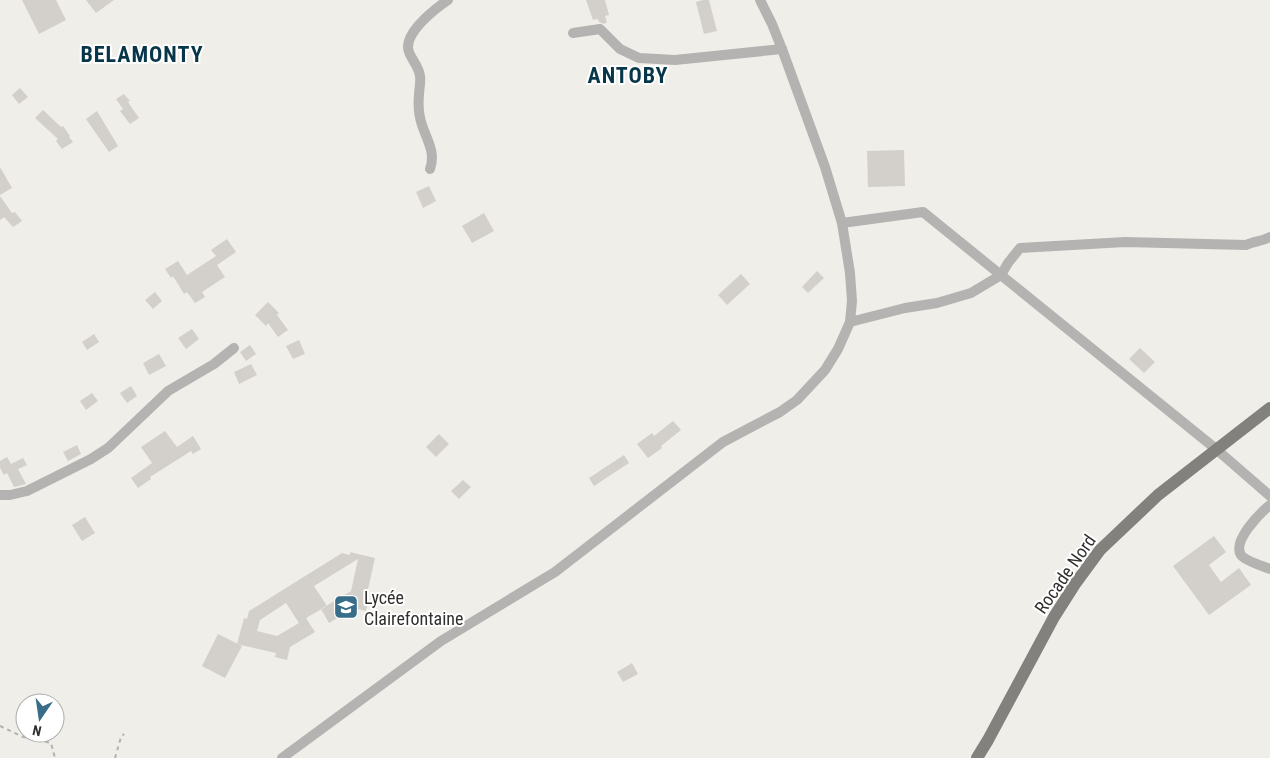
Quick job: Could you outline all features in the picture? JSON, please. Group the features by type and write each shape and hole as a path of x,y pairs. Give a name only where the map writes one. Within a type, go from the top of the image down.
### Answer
{"main road":[{"name":"Rocade Nord","path":"976,758 988,740 1054,617 1100,550 1158,495 1270,408"}],"street":[{"path":"430,169 432,164 431,148 419,114 420,76 407,45 415,30 424,20 448,0"},
{"path":"282,758 441,641 555,572 723,442 780,412 797,400 825,370 838,349 850,322 852,301 850,273 842,223 825,167 782,49 760,0"},
{"path":"573,33 600,28 620,49 639,58 675,60 782,49"},
{"path":"842,223 923,212 1216,449 1270,496"},
{"path":"850,322 905,308 937,303 971,293 1001,275 1020,248 1125,242 1246,244 1270,238"},
{"path":"0,495 28,491 108,448 168,391 214,364 234,348"},
{"path":"1270,506 1263,510 1246,531 1239,549 1241,555 1247,560 1270,569"}],"path":[{"path":"0,726 23,736 51,743 55,758"},
{"path":"115,758 121,737 124,734"}],"building":[{"path":"22,0 56,0 66,20 39,34"},
{"path":"86,0 114,0 96,13"},
{"path":"586,0 605,0 609,15 605,16 607,22 604,24 599,22 598,19 593,20"},
{"path":"709,0 717,31 704,34 696,2"},
{"path":"20,88 28,97 19,104 12,95"},
{"path":"124,94 139,118 130,124 120,111 123,109 116,99"},
{"path":"43,110 61,127 63,126 73,142 62,149 56,141 58,139 35,118"},
{"path":"97,111 118,146 109,152 86,119"},
{"path":"904,150 905,186 868,187 867,151"},
{"path":"0,167 12,188 0,195"},
{"path":"429,186 436,201 423,208 416,192"},
{"path":"0,196 12,213 15,212 22,221 13,227 4,217 0,220"},
{"path":"484,213 494,231 472,243 462,226"},
{"path":"227,239 236,252 217,265 225,277 202,292 205,297 195,303 187,292 184,294 173,276 171,278 165,269 178,261 187,275 216,256 211,250"},
{"path":"817,271 824,278 808,293 802,287"},
{"path":"741,274 750,284 727,305 718,295"},
{"path":"155,292 162,301 153,309 145,300"},
{"path":"268,302 279,313 277,315 288,330 278,337 268,323 266,326 255,315"},
{"path":"192,329 199,339 186,349 178,338"},
{"path":"94,334 99,342 87,350 82,342"},
{"path":"299,340 305,354 293,359 286,346"},
{"path":"250,345 256,354 246,361 240,352"},
{"path":"1140,348 1155,362 1144,373 1129,359"},
{"path":"159,354 166,366 149,375 143,363"},
{"path":"251,364 257,375 239,384 234,372"},
{"path":"131,386 137,396 127,403 120,393"},
{"path":"92,393 98,401 86,410 80,401"},
{"path":"673,421 681,430 648,458 637,444 652,433 654,436"},
{"path":"165,431 177,447 193,436 201,449 193,454 191,451 150,477 151,479 138,488 131,478 152,463 141,447"},
{"path":"439,434 449,444 436,457 426,447"},
{"path":"77,445 81,454 68,461 63,452"},
{"path":"624,455 629,463 594,486 589,478"},
{"path":"7,457 11,464 23,458 27,465 18,469 26,484 14,487 7,473 4,475 0,468 0,461"},
{"path":"463,480 471,487 459,499 451,491"},
{"path":"85,517 95,533 82,541 72,525"},
{"path":"1214,536 1226,552 1209,565 1221,582 1239,568 1251,585 1209,615 1173,566"},
{"name":"Lycée Clairefontaine","path":"350,552 375,558 366,598 369,598 366,611 354,608 329,623 321,609 306,618 315,632 290,647 287,660 275,657 276,653 237,644 244,618 247,619 249,611 342,553 350,555","holes":["358,559 351,591 327,606 314,586","286,603 299,623 277,636 257,631 260,620"]},
{"path":"218,634 242,646 225,678 202,666"},
{"path":"632,663 638,674 623,682 617,672"}],"place":[{"name":"Lycée Clairefontaine","path":"346,607"}],"district":[{"name":"BELAMONTY","path":"142,54"},
{"name":"ANTOBY","path":"628,75"}]}
